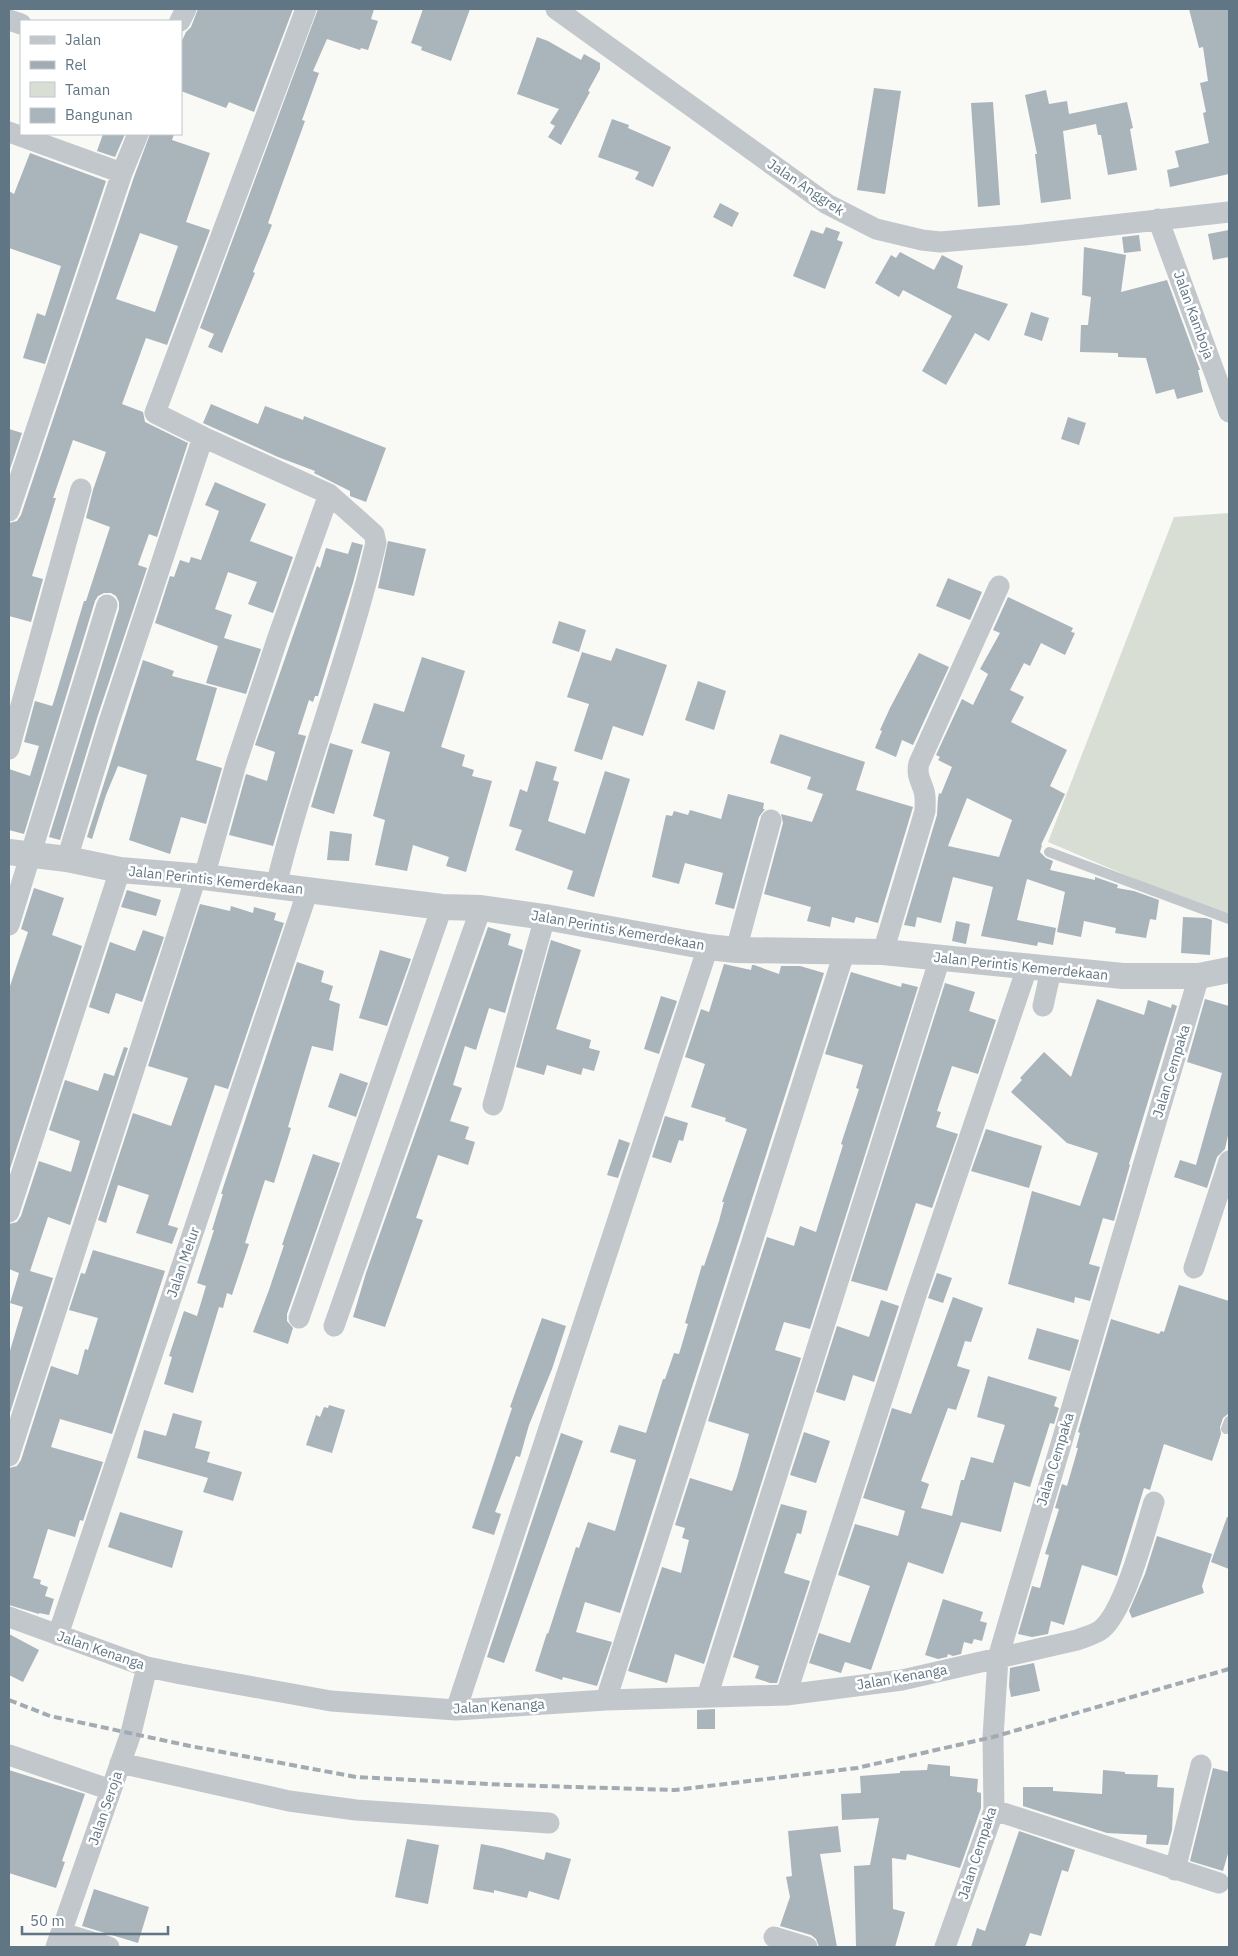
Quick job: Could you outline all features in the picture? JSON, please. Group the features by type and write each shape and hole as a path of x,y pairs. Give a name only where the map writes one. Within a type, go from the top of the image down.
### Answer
{"street":[{"path":"276,886 289,830 346,656 376,543 374,534 329,494 203,437 155,413 306,9"},
{"name":"Jalan Anggrek","path":"556,9 827,204 876,229 922,240 940,242 1024,236 1229,212"},
{"path":"9,132 122,173"},
{"path":"9,511 122,173 138,135"},
{"name":"Jalan Kamboja","path":"1158,219 1229,412"},
{"path":"67,858 112,712 203,437"},
{"path":"9,749 82,489"},
{"path":"9,1456 278,637 329,494"},
{"path":"883,952 924,811 926,800 919,778 919,764 999,586"},
{"path":"9,925 20,853 107,605"},
{"path":"736,950 772,820"},
{"name":"Jalan Perintis Kemerdekaan","path":"20,853 67,858 120,870 200,877 442,907 481,908 544,916 736,950 883,952 1123,976 1199,976 1229,970"},
{"path":"9,1212 120,870"},
{"name":"Jalan Melur","path":"58,1635 308,890"},
{"path":"299,1318 442,907"},
{"path":"334,1326 481,908"},
{"path":"493,1105 544,916"},
{"path":"456,1710 708,946"},
{"path":"606,1700 845,950"},
{"path":"706,1697 940,958"},
{"path":"1039,969 1043,1006"},
{"path":"786,1695 916,1295 1039,969"},
{"name":"Jalan Cempaka","path":"945,1947 994,1810 992,1737 998,1658 1199,976"},
{"path":"1194,1268 1229,1161"},
{"name":"Jalan Kenanga","path":"9,1617 147,1666 331,1701 456,1710 606,1700 786,1695 902,1680 1077,1640 1100,1630 1113,1617 1126,1589 1154,1502"},
{"name":"Jalan Seroja","path":"59,1940 131,1733 147,1666"},
{"path":"9,1755 111,1790"},
{"path":"120,1763 289,1801 356,1810 549,1823"},
{"path":"1174,1870 1201,1765"},
{"path":"994,1810 1174,1870 1219,1883"},
{"path":"774,1937 807,1947"},
{"path":"59,1940 109,1947"}],"lane":[{"path":"1049,852 1229,919"}],"green space":[{"path":"1229,513 1229,919 1048,842 1174,517"}],"building":[{"path":"198,9 293,9 254,112 229,102 226,108 182,91 182,41 191,27"},
{"path":"318,9 374,9 371,19 378,21 368,50 361,48 360,50 327,39 313,71 319,73 302,120 305,121 268,223 272,225 253,272 255,273 222,353 208,347 214,334 200,328"},
{"path":"423,9 470,9 451,61 421,50 422,47 411,43"},
{"path":"1189,9 1229,9 1229,174 1170,187 1167,170 1179,167 1175,151 1209,143 1203,113 1206,112 1200,83 1208,81 1203,47 1199,48"},
{"path":"537,37 548,41 581,60 584,54 600,63 600,69 588,91 590,92 561,145 548,137 555,126 550,123 559,109 517,94"},
{"path":"874,88 901,91 885,194 857,190"},
{"path":"1046,90 1049,104 1067,101 1069,114 1127,102 1133,128 1130,129 1137,170 1108,175 1101,135 1098,135 1096,124 1063,131 1071,199 1041,203 1035,154 1037,154 1025,95"},
{"path":"993,102 1000,205 978,207 971,103"},
{"path":"612,119 629,125 628,128 671,147 653,187 635,179 639,172 598,157"},
{"path":"103,135 125,135 115,157 97,151"},
{"path":"150,135 174,135 172,140 210,153 186,222 210,230 167,345 146,338 122,404 143,412 145,422 188,443 157,537 149,534 138,565 147,568 97,718 60,840 49,837 119,609 119,602 116,596 111,593 104,593 98,596 95,601 24,834 9,830 9,769 30,776 39,746 24,742 35,701 52,706 53,704 84,601 86,601 110,527 86,518 106,452 73,440 53,498 56,498 32,576 43,579 31,622 9,616 9,523 17,521 21,515","holes":["140,233 178,246 155,312 116,299"]},
{"path":"30,153 106,181 45,364 23,358 37,313 45,316 61,266 9,248 9,191 14,194"},
{"path":"720,203 739,213 732,227 713,217"},
{"path":"826,227 840,232 837,240 843,242 825,289 793,276 811,230 823,234"},
{"path":"1229,230 1229,257 1213,260 1208,234"},
{"path":"1139,235 1141,251 1124,253 1122,237"},
{"path":"1084,247 1126,255 1121,292 1167,280 1200,370 1198,370 1203,392 1177,399 1174,389 1156,394 1146,358 1118,357 1118,353 1080,352 1081,325 1088,325 1091,297 1082,295"},
{"path":"900,252 934,270 942,255 963,266 957,288 1008,304 989,341 975,333 946,385 922,371 952,316 903,290 899,297 875,283 891,255 896,258"},
{"path":"1031,312 1049,318 1042,341 1024,335"},
{"path":"211,404 258,424 265,406 303,420 304,416 386,448 366,502 350,496 350,491 314,473 315,471 278,457 203,423"},
{"path":"1068,417 1086,423 1079,445 1061,439"},
{"path":"9,429 22,433 9,472"},
{"path":"215,482 266,504 250,541 293,557 273,613 248,604 257,582 228,572 215,609 232,615 224,638 261,649 246,694 206,683 218,646 155,623 170,576 174,577 180,560 189,563 191,557 201,560 219,511 205,505"},
{"path":"388,541 426,549 414,596 378,588"},
{"path":"352,542 363,545 318,696 315,696 313,702 309,700 298,734 306,736 273,846 229,835 246,774 267,781 275,752 255,745 317,566 320,568 326,548 348,554"},
{"path":"948,578 982,592 970,620 936,606"},
{"path":"1008,597 1073,628 1071,632 1075,633 1065,655 1041,643 1030,666 1024,663 1010,690 1024,697 1011,722 1067,750 1050,786 1065,794 1041,845 1040,852 1046,858 1053,861 1050,870 1095,880 1095,877 1118,885 1117,888 1134,891 1159,900 1156,920 1150,919 1146,938 1115,933 1116,928 1084,921 1081,937 1057,932 1065,892 1027,879 1017,920 1056,928 1053,945 1038,942 1037,946 981,936 993,887 953,877 941,923 917,917 915,927 904,925 937,815 939,793 941,794 952,767 938,760 940,757 936,755 962,699 973,705 988,674 980,669 1000,633 993,630","holes":["967,798 1012,820 999,857 948,846"]},
{"path":"559,621 586,630 579,652 552,643"},
{"path":"616,648 667,665 643,736 613,726 602,760 574,751 589,704 567,697 582,652 611,661"},
{"path":"919,653 949,667 913,745 902,740 896,757 875,748 882,731 880,730 890,708"},
{"path":"422,657 465,671 441,747 465,755 462,766 474,770 472,776 492,781 466,872 446,866 449,857 413,845 407,871 375,865 385,820 373,816 390,752 361,743 374,703 404,712"},
{"path":"143,660 174,671 172,676 217,688 196,760 222,768 206,824 181,817 170,854 129,840 147,775 118,766 106,795 92,839 87,837"},
{"path":"698,681 726,691 714,730 685,720"},
{"path":"780,734 865,762 856,790 913,807 878,923 856,917 854,923 832,917 830,927 807,921 811,907 764,894 783,823 781,814 812,822 823,794 807,789 811,777 770,763"},
{"path":"330,743 353,750 334,814 311,807"},
{"path":"536,761 557,767 553,780 559,782 548,821 585,834 605,771 630,779 594,897 567,889 573,871 515,850 522,830 509,826 520,789 527,792"},
{"path":"728,794 764,803 763,809 765,809 759,817 734,909 715,904 723,873 685,863 679,884 652,877 666,815 672,816 674,811 688,815 690,810 721,819"},
{"path":"330,831 352,834 349,861 327,860"},
{"path":"34,888 64,898 52,935 82,946 9,1172 9,989 28,932 21,929"},
{"path":"127,890 161,900 156,916 121,907"},
{"path":"200,904 230,911 231,906 253,913 254,907 276,913 274,920 284,923 228,1089 215,1085 168,1225 178,1228 172,1244 136,1233 149,1195 118,1185 106,1223 98,1220 133,1113 171,1126 188,1078 148,1066"},
{"path":"1183,917 1212,920 1210,955 1181,953"},
{"path":"956,921 970,924 966,944 952,941"},
{"path":"488,927 511,934 508,945 523,950 505,1013 489,1008 476,1050 465,1046 453,1085 462,1088 450,1121 469,1127 465,1139 475,1142 468,1165 438,1155 416,1218 423,1220 385,1327 353,1317 366,1273"},
{"path":"143,930 164,937 142,1002 116,993 109,1014 89,1007 110,942 135,951"},
{"path":"551,940 581,950 556,1029 591,1040 589,1048 600,1051 594,1071 583,1068 581,1075 547,1065 544,1075 516,1067"},
{"path":"380,950 411,959 387,1026 359,1018"},
{"path":"297,962 324,971 321,982 333,986 329,1000 340,1004 333,1051 312,1046 288,1127 291,1128 274,1183 265,1180 245,1243 249,1244 232,1295 227,1293 223,1308 219,1307 193,1393 164,1384 172,1357 169,1356 184,1311 197,1316 206,1286 197,1283 214,1230 212,1230 223,1194 221,1194"},
{"path":"724,964 751,970 752,965 754,965 779,974 781,966 800,966 824,973 620,1613 585,1602 576,1632 612,1642 597,1686 563,1677 562,1680 535,1671 547,1633 576,1547 579,1548 588,1522 615,1531 636,1460 610,1452 619,1425 646,1433 663,1379 665,1379 674,1353 679,1354 688,1324 685,1323 702,1265 704,1266 719,1221 724,1202 722,1202 747,1129 725,1121 726,1118 691,1107 705,1064 685,1057 701,1009 709,1012"},
{"path":"851,972 901,987 902,983 918,987 810,1329 784,1322 775,1350 801,1358 704,1664 675,1654 667,1683 628,1671 662,1567 681,1573 689,1540 682,1538 685,1528 675,1525 690,1478 732,1491 737,1477 749,1434 708,1421 767,1237 794,1246 800,1226 816,1232 859,1089 856,1088 863,1065 825,1054"},
{"path":"945,983 975,992 969,1011 996,1020 978,1074 952,1066 937,1111 941,1112 936,1127 958,1134 932,1208 916,1203 887,1291 851,1281"},
{"path":"661,996 677,1001 659,1054 644,1049"},
{"path":"1097,999 1144,1015 1148,1000 1171,1008 1172,1004 1177,1006 1129,1164 1114,1221 1103,1218 1089,1264 1100,1267 1090,1301 1075,1297 1074,1303 1008,1284 1032,1191 1080,1206 1098,1153 1067,1143 1011,1092 1022,1080 1020,1078 1044,1052 1071,1077"},
{"path":"1205,999 1229,1006 1229,1131 1225,1149 1217,1157 1207,1188 1174,1177 1180,1160 1196,1165 1222,1073 1187,1062"},
{"path":"124,1047 128,1048 70,1225 48,1217 30,1271 53,1278 9,1416 9,1354 23,1307 10,1303 19,1273 9,1269 9,1224 17,1222 21,1216 39,1161 71,1172 80,1141 49,1130 65,1080 98,1091 104,1073 114,1076"},
{"path":"340,1073 368,1083 356,1117 328,1107"},
{"path":"665,1116 688,1123 683,1141 679,1140 671,1163 652,1157"},
{"path":"986,1129 1042,1146 1029,1188 971,1171"},
{"path":"619,1139 630,1143 618,1178 607,1175"},
{"path":"313,1154 340,1163 287,1314 287,1321 293,1328 288,1344 253,1332 269,1290"},
{"path":"93,1250 165,1271 112,1434 60,1419 51,1447 103,1462 83,1521 80,1520 75,1537 48,1529 33,1578 41,1580 40,1584 48,1587 45,1596 54,1599 49,1615 39,1614 9,1605 9,1468 17,1466 21,1460 51,1366 78,1375 85,1349 88,1350 98,1318 69,1310 81,1273 85,1274"},
{"path":"937,1273 952,1278 943,1303 928,1298"},
{"path":"1179,1285 1229,1301 1229,1410 1228,1414 1223,1418 1220,1427 1221,1434 1212,1461 1164,1444 1150,1490 1144,1488 1117,1576 1082,1565 1064,1625 1051,1621 1048,1634 1032,1637 1018,1634 1032,1586 1040,1588 1049,1555 1045,1554 1059,1509 1055,1508 1062,1484 1067,1486 1078,1448 1076,1448 1080,1433 1078,1432 1111,1319 1159,1334 1161,1331 1164,1332"},
{"path":"953,1297 983,1308 971,1342 965,1341 957,1366 970,1370 956,1410 948,1408 921,1481 929,1484 921,1508 952,1516 961,1480 964,1480 971,1457 993,1463 1005,1425 977,1417 988,1376 1057,1397 1054,1406 1059,1408 1054,1424 1050,1423 1030,1487 1014,1482 1001,1532 961,1522 943,1574 908,1562 871,1670 845,1662 841,1673 809,1663 819,1633 850,1643 870,1586 838,1575 855,1524 898,1536 905,1511 863,1498 892,1408 911,1414"},
{"path":"881,1300 899,1306 874,1382 853,1375 845,1401 816,1392 837,1326 869,1337"},
{"path":"542,1318 566,1326 552,1369 529,1425 520,1457 516,1456 495,1512 501,1514 494,1535 472,1528 512,1408 510,1407"},
{"path":"1037,1328 1079,1340 1070,1371 1028,1359"},
{"path":"329,1405 345,1410 332,1453 306,1445 316,1415 320,1417 324,1407 328,1408"},
{"path":"173,1413 202,1421 195,1448 210,1452 207,1462 242,1472 233,1501 203,1492 208,1478 137,1458 144,1430 166,1436"},
{"path":"804,1432 830,1441 816,1483 790,1475"},
{"path":"561,1433 583,1441 504,1663 487,1657"},
{"path":"781,1504 807,1511 801,1534 797,1533 784,1573 810,1581 777,1683 770,1683 755,1678 759,1666 733,1657"},
{"path":"120,1512 183,1531 172,1568 108,1547"},
{"path":"1227,1517 1229,1517 1229,1569 1211,1562"},
{"path":"1157,1536 1212,1554 1202,1586 1204,1593 1132,1618 1129,1611 1145,1574"},
{"path":"943,1599 983,1612 980,1621 987,1623 982,1641 974,1639 972,1644 964,1642 961,1654 953,1656 948,1654 947,1657 938,1659 925,1655"},
{"path":"9,1634 39,1650 23,1682 9,1675"},
{"path":"1034,1663 1040,1691 1011,1697 1009,1686 1010,1668"},
{"path":"715,1709 715,1729 697,1729 697,1710"},
{"path":"928,1764 950,1766 950,1776 978,1779 977,1792 981,1793 981,1808 960,1868 907,1854 906,1860 892,1858 893,1909 905,1912 895,1947 856,1947 854,1866 870,1865 879,1818 842,1820 841,1794 861,1793 860,1776 927,1770"},
{"path":"1213,1768 1229,1772 1229,1850 1223,1871 1190,1861"},
{"path":"9,1770 85,1794 62,1861 65,1862 56,1888 9,1873"},
{"path":"1103,1770 1125,1772 1125,1774 1158,1775 1157,1787 1174,1788 1172,1830 1168,1845 1146,1844 1147,1835 1107,1833 1023,1806 1023,1787 1053,1787 1053,1791 1102,1794"},
{"path":"838,1826 841,1852 820,1854 837,1947 819,1947 816,1939 811,1935 780,1926 790,1897 786,1877 792,1876 788,1831"},
{"path":"1019,1831 1075,1850 1068,1872 1062,1870 1041,1936 1030,1933 1025,1947 971,1947 977,1928 985,1931"},
{"path":"407,1839 439,1845 428,1904 395,1897"},
{"path":"481,1844 544,1860 546,1852 571,1859 559,1900 529,1891 527,1898 494,1890 494,1893 473,1889"},
{"path":"94,1889 149,1907 138,1943 82,1926"}],"railway":[{"path":"9,1700 50,1716 190,1746 356,1777 508,1785 675,1790 857,1768 993,1737 1229,1669"}]}
